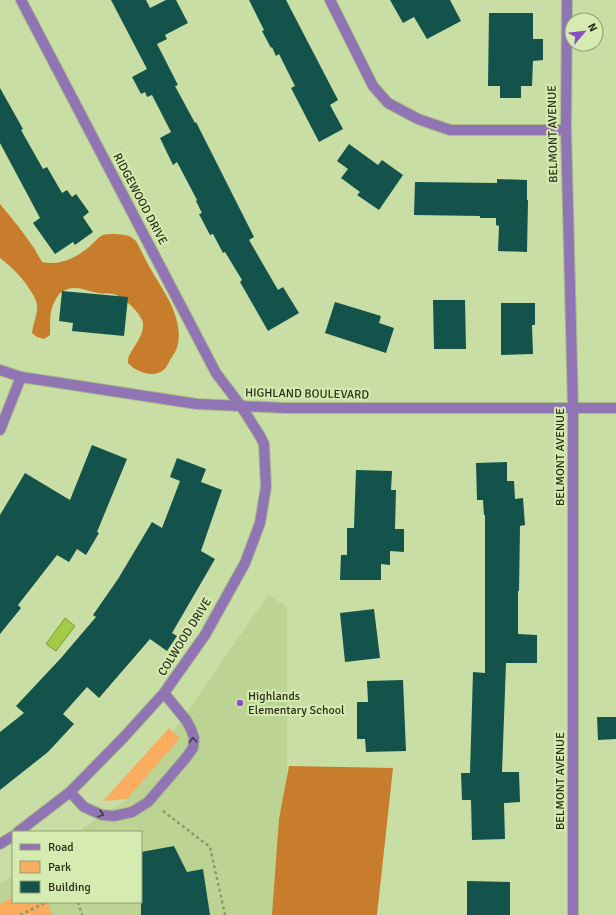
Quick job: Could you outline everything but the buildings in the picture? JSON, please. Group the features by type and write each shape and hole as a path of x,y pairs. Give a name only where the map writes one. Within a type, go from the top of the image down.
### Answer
{"street":[{"name":"RIDGEWOOD DRIVE","path":"21,0 216,373 241,406"},
{"path":"330,0 374,86 388,103 418,119 450,130 566,130"},
{"name":"BELMONT AVENUE","path":"566,0 566,130 573,407 573,915"},
{"name":"HIGHLAND BOULEVARD","path":"0,370 21,377 197,404 285,408 616,408"},
{"path":"0,430 21,377"},
{"name":"COLWOOD DRIVE","path":"19,831 70,792 124,737 164,693 186,663 208,628 245,563 260,524 266,487 264,444 241,406"},
{"path":"70,792 84,807 102,815 114,816 132,812 148,802 193,748 194,738 191,729 186,720 164,693"},
{"path":"0,844 12,837"}],"path":[{"path":"163,811 210,847 225,915"},
{"path":"20,915 45,903"},
{"path":"78,903 82,915"}],"shaded area":[{"path":"0,204 34,248 42,262 55,263 73,258 84,251 101,236 106,234 125,235 136,241 171,304 178,324 179,334 177,346 164,370 158,373 150,374 134,368 128,363 129,355 141,336 143,323 142,319 131,306 117,295 98,293 79,288 71,288 66,290 60,293 52,308 50,318 50,335 44,339 37,337 32,333 37,308 35,298 22,278 0,258"},
{"name":"Highlands Elementary School","path":"268,595 287,607 287,857 293,915 0,915 0,884 12,876 12,903 142,903 142,831 79,831 127,799"},
{"path":"65,618 75,626 56,651 46,644"},
{"path":"289,766 393,768 377,915 272,915 279,819"}],"green space":[{"path":"169,728 180,738 127,799 103,801"},
{"path":"12,898 12,903 48,903 52,915 0,915 0,904"}],"place":[{"name":"Highlands Elementary School","path":"240,703"}]}
